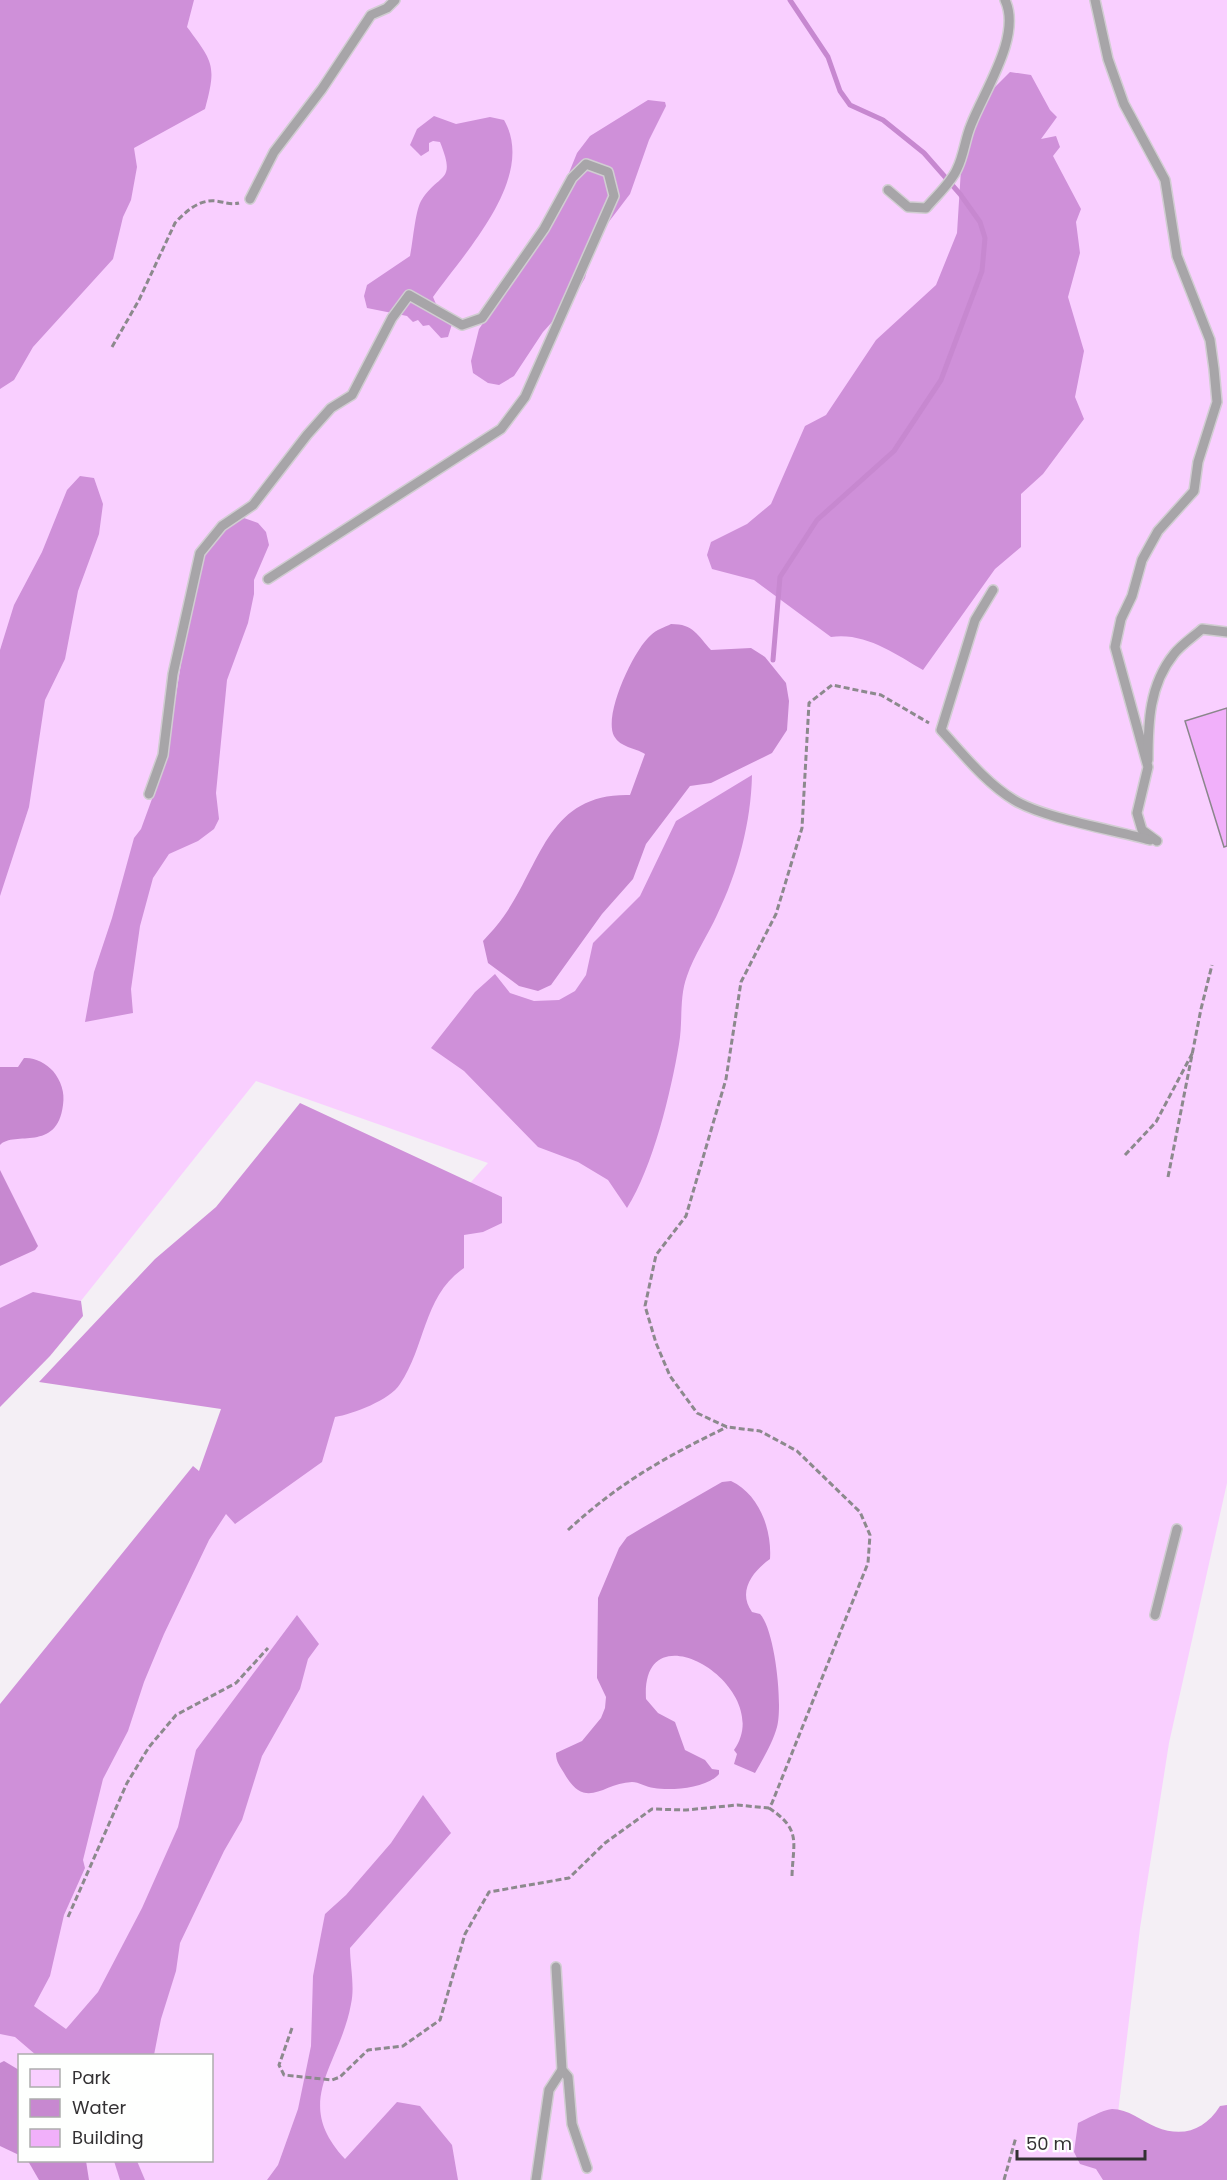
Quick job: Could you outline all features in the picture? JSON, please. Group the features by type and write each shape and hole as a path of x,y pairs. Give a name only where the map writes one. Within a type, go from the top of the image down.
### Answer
{"lane":[{"path":"250,199 274,152 322,89 371,15 387,8 395,0"},
{"path":"888,190 908,207 926,208 957,170 970,126 999,63 1007,36 1009,10 1005,0"},
{"path":"1095,0 1108,59 1124,104 1165,180 1177,256 1210,340 1214,369 1216,402 1198,462 1194,491 1158,531 1142,560 1132,596 1121,619 1115,647 1148,767"},
{"path":"149,794 163,755 173,674 200,553 222,526 253,505 331,408 352,395 393,318 409,295 462,325 482,318 544,229 572,178 586,164 608,172 614,196 525,397 501,429 268,579"},
{"path":"993,590 975,620 941,730 966,758 1015,801 1042,812 1156,842 1142,830 1137,813 1148,767 1148,722 1153,692 1174,654 1202,630 1227,632"},
{"path":"1155,1615 1177,1528"},
{"path":"536,2180 549,2090 562,2070 556,1967"},
{"path":"562,2070 568,2077 572,2124 587,2168"}],"path":[{"path":"112,347 139,300 165,238 179,218 196,205 209,200 233,205 250,199"},
{"path":"769,1808 868,1563 870,1535 860,1512 797,1451 760,1431 727,1427 697,1413 670,1376 656,1343 645,1306 656,1256 686,1216 726,1079 741,982 776,914 802,828 809,703 832,685 881,694 941,730"},
{"path":"1168,1177 1212,966"},
{"path":"1125,1155 1156,1122 1194,1049"},
{"path":"568,1530 597,1504 657,1461 727,1427"},
{"path":"68,1917 127,1783 149,1747 176,1715 236,1683 268,1648"},
{"path":"292,2028 279,2065 284,2075 332,2080 340,2077 368,2050 403,2046 440,2020 465,1934 489,1892 569,1878 605,1843 652,1809 686,1810 736,1805 769,1808 784,1818 795,1837 792,1876"},
{"path":"1004,2180 1016,2138"}],"green space":[{"path":"171,0 1227,0 1227,1483 1169,1743 1140,1928 1110,2180 0,2180 0,1791 284,1392 488,1163 256,1081 49,1341 0,1342 0,303"}],"shaded area":[{"path":"0,0 194,0 187,27 207,57 211,83 205,109 134,148 137,167 131,200 123,217 113,259 33,347 14,380 0,389"},
{"path":"1010,72 1031,75 1050,110 1057,117 1041,139 1056,136 1060,147 1053,156 1081,209 1076,222 1080,253 1068,297 1084,351 1075,397 1084,419 1043,474 1021,494 1021,547 995,569 923,670 891,651 868,641 844,636 831,637 754,580 712,569 707,555 711,542 747,524 771,504 805,426 826,415 876,340 936,285 957,233 961,169 967,136 989,93"},
{"path":"648,100 665,102 666,106 649,140 630,194 595,240 585,278 572,300 543,332 514,376 499,385 488,383 473,373 471,361 479,329 545,232 577,153 590,136"},
{"path":"434,116 456,124 490,117 504,120 512,142 511,165 504,189 493,213 433,297 439,311 452,324 448,337 441,338 429,325 423,326 418,320 413,322 407,316 367,308 364,296 367,285 410,256 421,201 446,171 445,155 440,142 429,143 429,151 421,156 410,145 417,129"},
{"path":"80,476 94,478 103,504 99,534 78,591 65,659 45,700 29,807 0,896 0,650 14,605 42,552 67,490"},
{"path":"244,518 258,523 266,532 269,545 254,580 254,594 248,623 227,680 216,793 219,819 214,829 198,841 169,854 153,878 140,926 131,989 133,1013 85,1022 94,972 112,918 134,838 141,829 156,788 168,745 196,570 210,542 225,529"},
{"path":"752,775 746,829 737,864 724,899 687,976 683,992 679,1044 666,1106 645,1172 627,1208 608,1180 578,1162 538,1147 464,1071 431,1048 475,992 495,974 510,993 534,1001 559,1000 575,991 586,975 593,943 640,896 676,821"},
{"path":"300,1103 502,1197 502,1223 483,1232 464,1235 464,1268 440,1293 426,1322 409,1369 395,1390 370,1405 335,1417 322,1462 235,1524 226,1514 209,1540 164,1634 144,1682 128,1731 103,1779 83,1860 85,1868 64,1915 50,1976 34,2006 66,2029 98,1992 142,1908 178,1827 196,1750 297,1615 319,1644 308,1659 300,1689 262,1756 242,1820 224,1851 180,1943 176,1971 161,2019 154,2054 35,2054 15,2037 0,2034 0,1704 193,1466 199,1471 221,1409 39,1382 155,1259 216,1207"},
{"path":"33,1292 81,1301 83,1316 50,1356 0,1407 0,1308"},
{"path":"423,1795 451,1833 350,1948 352,1997 345,2026 324,2083 320,2101 322,2119 329,2138 345,2159 397,2102 420,2106 452,2145 458,2180 267,2180 278,2165 298,2109 311,2046 313,1976 325,1914 346,1895 391,1843"},
{"path":"1227,2105 1227,2180 1103,2180 1096,2169 1080,2164 1074,2152 1078,2123 1108,2110 1124,2111 1156,2127 1184,2132 1200,2126 1220,2106"},
{"path":"114,2162 137,2162 145,2180 120,2180"}],"water":[{"path":"671,624 690,628 711,650 751,648 765,657 786,683 789,701 787,730 772,753 711,783 690,786 646,844 633,879 602,914 551,985 538,991 519,986 488,963 483,941 504,916 550,834 564,818 581,805 603,797 630,795 645,754 624,745 614,736 612,726 616,699 629,668 644,642 653,633"},
{"path":"24,1058 32,1058 43,1063 53,1071 58,1079 63,1096 59,1120 53,1129 44,1135 15,1139 0,1145 0,1067 18,1067"},
{"path":"0,1170 38,1246 35,1250 0,1266"},
{"path":"731,1481 749,1494 756,1503 769,1536 770,1559 758,1569 749,1582 746,1597 752,1612 760,1614 765,1623 774,1651 779,1716 770,1744 755,1773 734,1764 737,1754 734,1750 743,1726 738,1702 724,1681 704,1665 683,1657 663,1658 650,1671 646,1699 658,1713 675,1722 685,1750 705,1760 712,1769 719,1770 719,1774 706,1783 679,1789 654,1788 632,1782 595,1792 580,1791 572,1785 564,1773 557,1761 556,1753 582,1741 601,1718 605,1708 606,1697 597,1678 598,1598 619,1548 627,1537 642,1528 722,1482"},
{"path":"4,2061 18,2069 18,2155 0,2146 0,2063"},
{"path":"29,2162 86,2162 89,2180 39,2180"}],"building":[{"path":"1227,708 1227,846 1224,847 1185,721"}],"waterway":[{"path":"773,660 780,577 817,520 894,451 941,380 982,271 985,238 980,222 960,194 924,153 883,120 850,105 840,91 828,57 790,0"}]}
